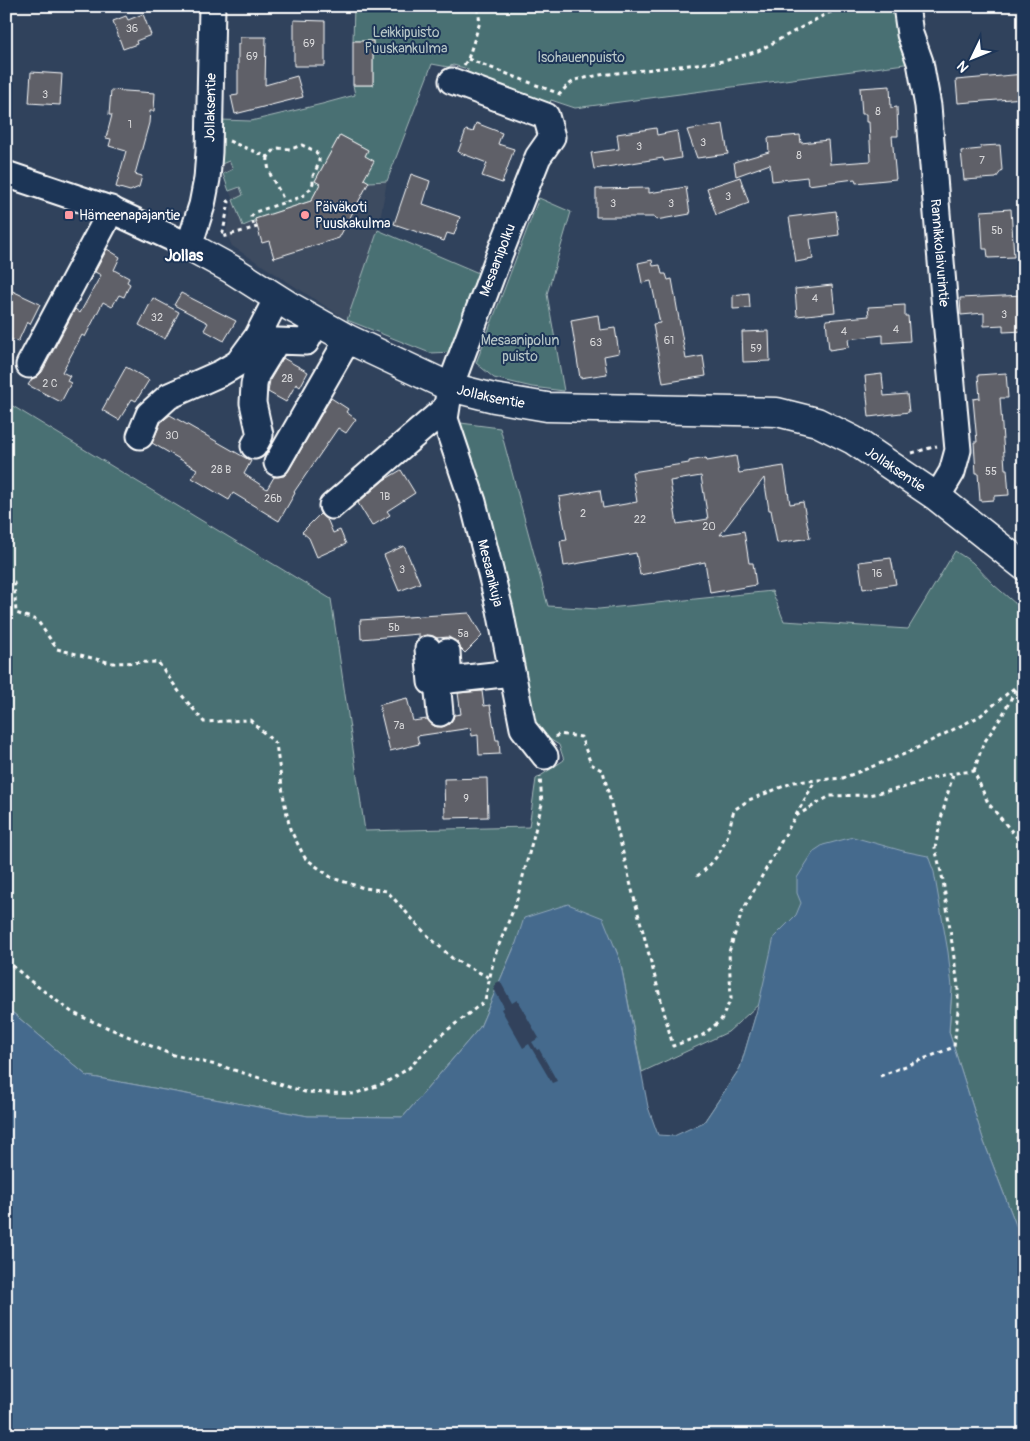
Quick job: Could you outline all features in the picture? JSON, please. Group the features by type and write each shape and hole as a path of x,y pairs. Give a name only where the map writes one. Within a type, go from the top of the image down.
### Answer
{"main road":[{"name":"Jollaksentie","path":"188,246 226,266 317,322 448,397 494,398 547,407 777,412 817,422 854,440 937,497 1024,566"}],"street":[{"name":"Jollaksentie","path":"188,246 202,205 207,179 212,6"},
{"name":"Rannikkolaivurintie","path":"906,6 910,34 920,62 928,106 958,450 952,472 937,497"},
{"name":"Mesaanipolku","path":"448,397 500,253 538,156 552,136 546,116 452,82"},
{"path":"6,174 111,209 188,246"},
{"path":"29,365 104,226 111,209"},
{"path":"140,436 149,414 169,396 221,373 238,362 256,337 277,298"},
{"path":"254,446 260,435 253,403 256,375 277,341 306,342 317,322"},
{"path":"277,463 348,340"},
{"path":"332,506 448,397"},
{"name":"Mesaanikuja","path":"448,397 445,419 474,502 500,610 523,728 545,756"},
{"path":"437,651 443,681 440,713"},
{"path":"443,681 512,673"}],"path":[{"path":"477,6 480,22 468,59 560,94 575,80 600,75 724,61 758,51 828,13 852,6"},
{"path":"209,137 220,137 268,157"},
{"path":"227,200 229,202 222,237 256,227 251,217 255,212 284,202 300,196 311,188 319,163 318,156 313,150 302,145 291,149 276,148 268,157 267,165 270,174 282,194 284,202"},
{"path":"6,580 14,583 16,613 37,620 57,649 111,663 158,662 204,722 250,720 276,744 290,829 306,858 332,878 364,888 387,891 424,932 453,959 490,978"},
{"path":"697,876 708,868 727,837 734,810 749,800 794,782 844,778 907,753 980,716 1024,680"},
{"path":"1018,685 1002,716 983,744 974,771 988,803 1024,846"},
{"path":"6,960 28,980 73,1013 170,1054 224,1067 305,1092 354,1094 384,1083 409,1068 441,1035 485,1001 494,957 516,903 542,804 540,777 547,742 559,734 581,737 591,764 603,771 673,1046 703,1035 721,1020 731,999 729,952 742,912 815,781"},
{"path":"796,816 830,796 868,795 902,788 946,774 974,771"},
{"path":"880,1076 954,1047 958,1010 958,986 943,880 935,848 953,774"}],"shaded area":[{"name":"Päiväkoti Puuskakulma","path":"355,95 368,150 374,161 369,182 387,181 378,230 347,320 232,246 226,232 233,200 219,165 221,120 251,121"},
{"path":"853,837 928,856 934,872 952,987 949,1032 984,1142 1024,1246 1024,1435 6,1435 6,1007 87,1076 308,1116 403,1117 480,1027 516,943 524,918 568,904 603,918 620,960 648,1107 658,1135 674,1136 704,1122 740,1068 759,1003 774,937 796,915 801,903 797,893 797,878 814,851 823,845"}],"green space":[{"name":"Isohauenpuisto","path":"354,6 897,6 912,63 575,108 551,100 549,106 467,74 468,69 453,65 448,67 432,64 387,181 369,182 364,179 365,156 368,150 340,135 315,181 320,184 311,201 255,219 255,221 243,226 233,200 243,195 240,187 229,191 223,174 233,169 229,161 219,165 221,120 251,121 355,95 353,85 373,85 373,41 353,41"},
{"name":"Mesaanipolun puisto","path":"539,198 571,212 547,294 564,391 532,387 494,378 476,363"},
{"path":"378,230 481,274 454,352 430,353 347,320"},
{"path":"6,402 331,599 365,831 529,827 536,779 564,760 559,745 529,726 453,422 500,428 548,606 599,609 772,591 784,621 908,629 955,551 972,562 994,585 1024,611 1024,1246 984,1142 949,1032 952,987 775,1024 704,1122 740,1068 759,1004 728,1032 642,1072 620,960 614,945 516,943 480,1027 403,1117 308,1116 87,1076 6,1007"}],"pier":[{"path":"500,981 512,1003 517,1000 539,1038 532,1042 537,1050 539,1049 557,1081 552,1083 529,1044 523,1048 501,1009 504,1007 494,989 496,983"}],"building":[{"path":"143,14 151,35 136,41 137,44 123,49 113,21 126,16 128,20"},
{"path":"294,20 325,21 325,66 294,66"},
{"path":"240,37 266,37 265,85 297,76 303,97 235,114 231,96 238,95 238,44 240,44"},
{"path":"353,41 373,41 373,85 353,85"},
{"path":"31,72 62,74 60,105 29,103"},
{"path":"1024,74 1024,98 958,103 956,80"},
{"path":"890,86 891,108 897,107 898,136 892,136 896,179 856,183 855,179 808,185 807,177 772,181 770,164 736,176 734,162 769,152 768,138 800,135 801,143 828,140 830,164 871,161 869,122 866,122 866,114 862,114 860,88"},
{"path":"111,90 155,93 154,111 150,111 149,123 135,174 142,176 139,187 130,191 116,187 126,151 109,146 111,139 106,138 112,115 109,115"},
{"path":"476,123 502,133 498,144 514,149 502,183 482,176 487,163 458,152 466,130 473,132"},
{"path":"723,124 728,154 697,158 687,130"},
{"path":"656,128 657,135 677,131 681,158 664,161 663,158 594,169 591,153 619,149 617,134"},
{"path":"340,135 368,150 365,156 374,161 364,179 369,182 339,238 274,258 269,241 262,243 255,219 311,201 320,184 315,181"},
{"path":"1000,145 1002,170 996,178 964,180 961,151 981,149 981,146"},
{"path":"411,174 430,181 423,204 460,217 454,235 447,233 444,241 394,224"},
{"path":"740,177 749,203 716,215 707,188"},
{"path":"686,187 690,214 656,220 655,217 596,217 596,189 649,188 649,193"},
{"path":"1011,209 1014,257 988,258 987,249 983,249 981,211"},
{"path":"836,211 839,235 810,239 813,259 796,262 789,217"},
{"path":"107,249 120,257 114,270 129,278 127,282 130,284 124,297 119,295 112,307 103,302 85,337 82,335 62,372 70,376 67,381 71,383 61,402 28,385 32,379 42,372 75,309 80,313 101,275 95,272"},
{"path":"652,260 653,266 660,265 662,274 666,274 668,280 672,279 686,359 703,356 706,376 663,383 653,324 660,323 651,281 642,283 638,263"},
{"path":"832,285 835,312 797,316 795,289"},
{"path":"6,288 40,304 30,324 27,322 18,342 6,337"},
{"path":"181,293 236,321 224,341 204,330 208,323 174,305"},
{"path":"749,293 750,308 733,309 733,295"},
{"path":"1024,295 1024,331 1003,332 1003,325 984,326 984,313 961,315 960,298"},
{"path":"153,298 179,312 165,339 139,325"},
{"path":"905,305 905,316 908,316 910,341 883,343 883,335 848,339 849,347 829,350 826,320 869,316 868,307"},
{"path":"598,315 600,330 615,328 619,353 604,356 607,374 580,378 571,320"},
{"path":"769,331 770,361 743,362 742,332"},
{"path":"283,358 308,372 300,387 296,384 286,402 268,392 270,380"},
{"path":"126,367 149,380 136,401 132,399 119,420 102,410"},
{"path":"1006,373 1008,398 1000,398 1005,469 1007,469 1009,495 994,496 994,500 980,501 978,473 976,473 974,442 977,442 973,399 980,398 978,375"},
{"path":"882,374 884,396 907,394 909,412 869,417 865,376"},
{"path":"331,398 348,409 346,412 356,419 346,433 338,428 294,492 279,521 233,493 229,500 192,478 197,469 152,443 161,422 170,415 251,461 244,474 267,489 274,477 284,476 289,470"},
{"path":"736,456 739,473 784,466 790,504 803,502 810,538 777,543 764,478 720,535 744,531 749,563 753,563 756,585 710,593 705,562 640,575 636,553 564,566 560,541 567,540 559,497 600,490 603,508 637,502 632,472 689,463 689,461 706,458 707,461","holes":["701,476 708,519 677,524 670,481"]},
{"path":"401,470 415,493 387,511 390,515 372,526 358,503 384,480"},
{"path":"320,514 328,521 333,533 340,530 346,544 317,557 309,538 302,532"},
{"path":"404,546 420,583 399,591 384,555"},
{"path":"891,558 896,584 863,589 859,562"},
{"path":"469,613 482,636 465,653 459,644 449,637 436,638 427,635 419,638 419,634 361,639 360,620"},
{"path":"482,691 484,706 490,705 496,740 499,740 500,754 479,755 478,735 472,736 471,728 417,736 419,744 390,751 379,705 407,698 413,721 427,719 434,726 442,727 449,724 454,715 461,714 458,693"},
{"path":"487,778 488,817 445,818 444,779"}],"place":[{"name":"Hämeenapajantie","path":"69,215"},
{"name":"Päiväkoti Puuskakulma","path":"305,215"}],"district":[{"name":"Jollas","path":"184,255"}],"park label":[{"name":"Leikkipuisto Puuskankulma","path":"406,40"}]}
